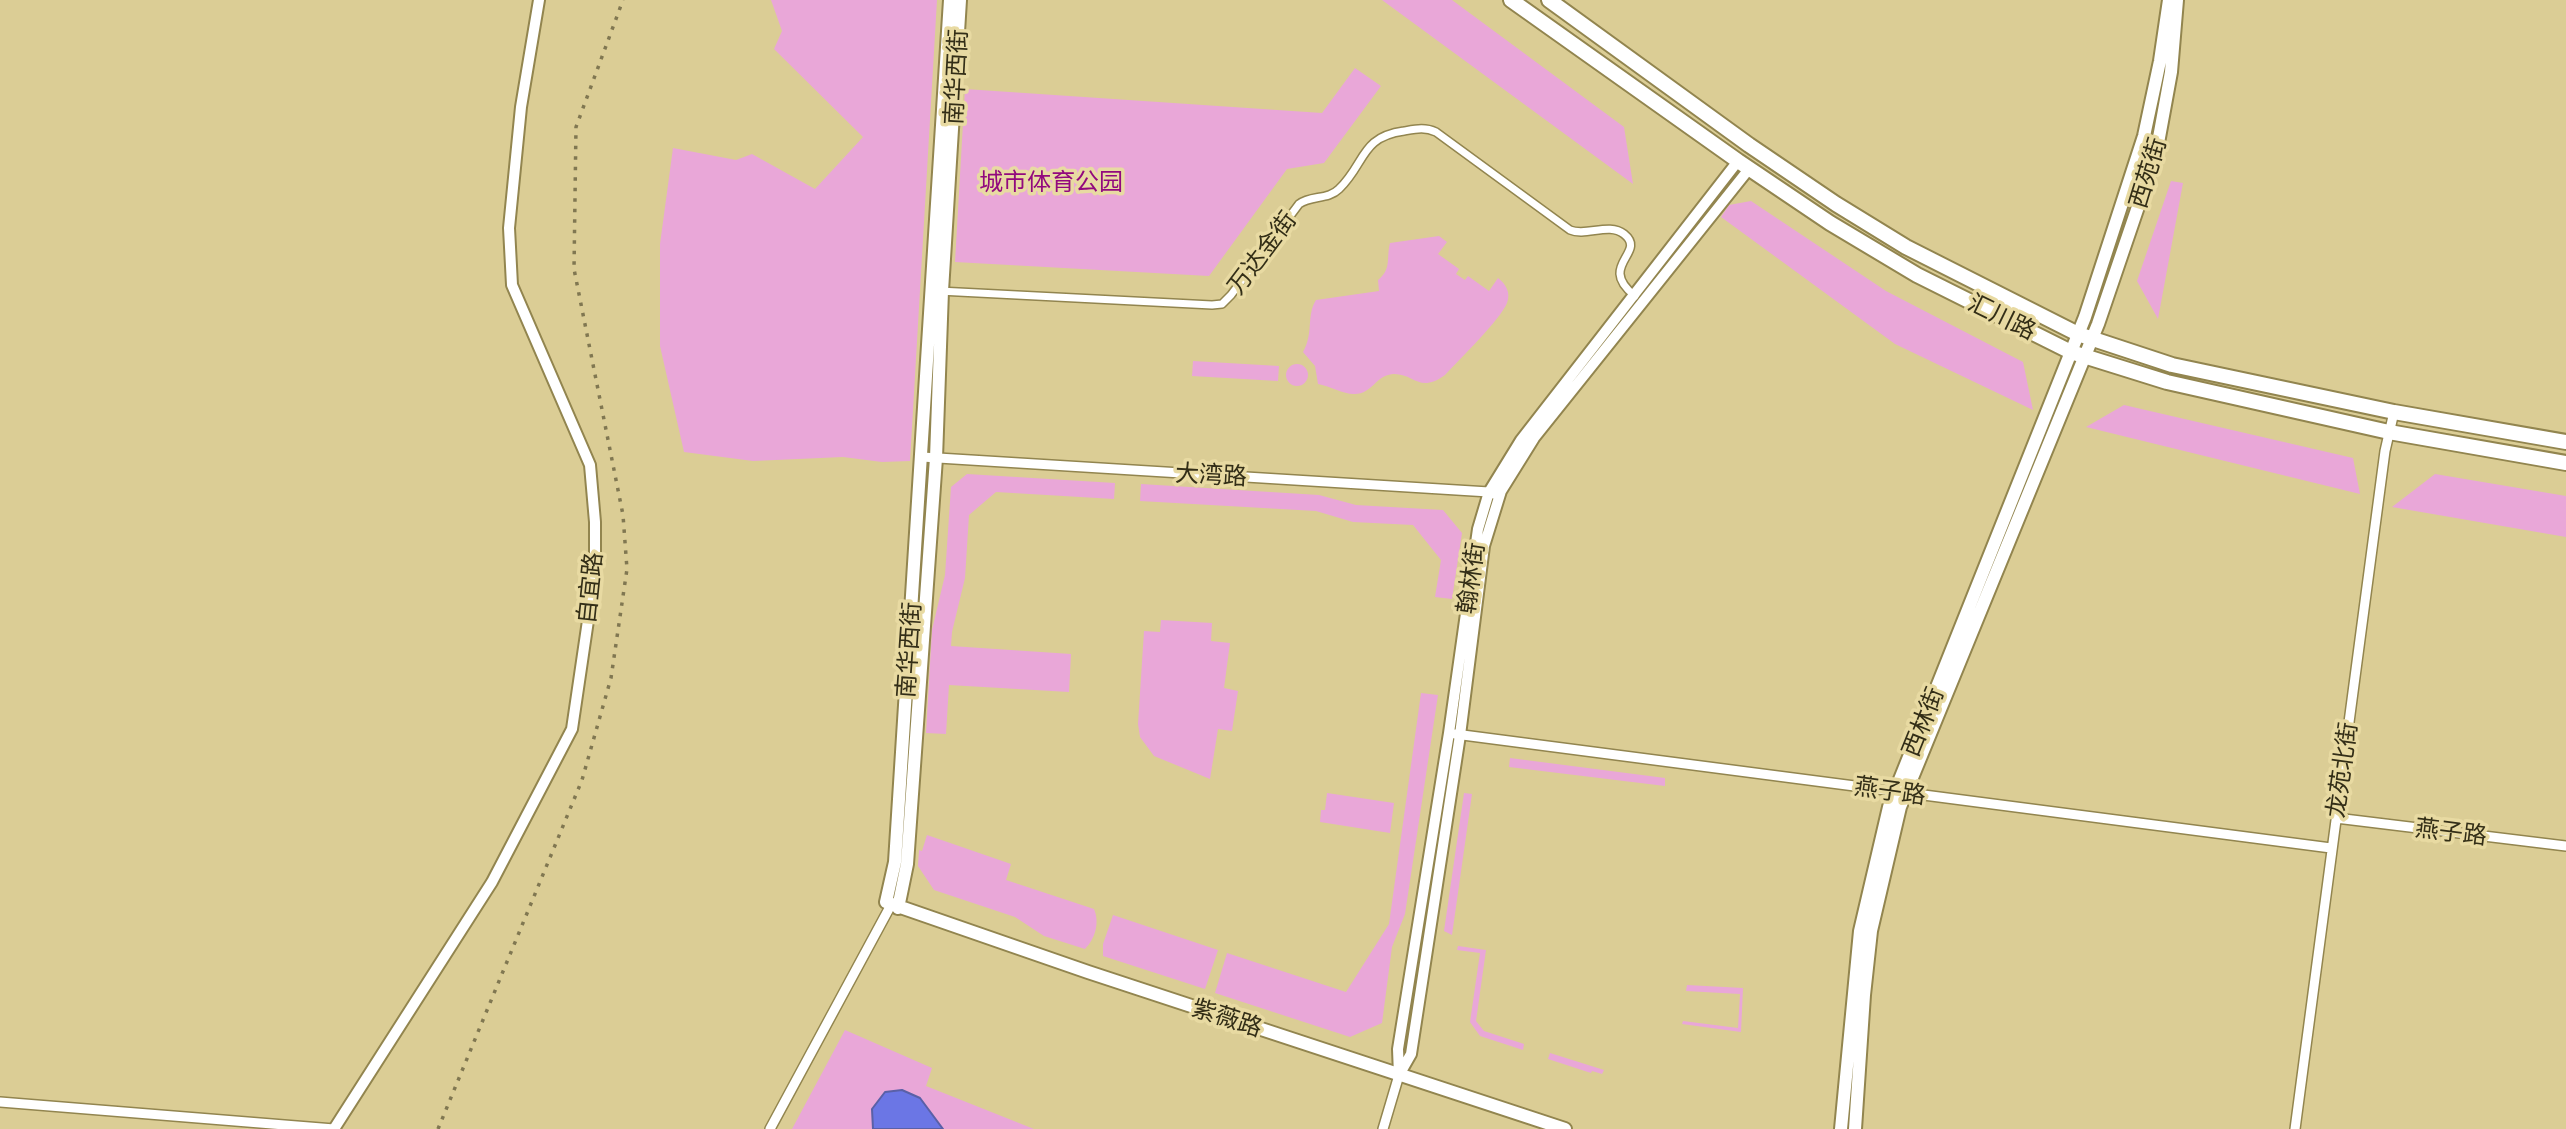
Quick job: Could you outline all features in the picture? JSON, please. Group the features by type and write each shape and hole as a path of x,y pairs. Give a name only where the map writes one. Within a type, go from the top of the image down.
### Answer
{"main road":[{"name":"南华西街","path":"950,0 941,139 936,290 936,458 907,864 895,907 887,902 895,862 922,457 936,290 961,0"},
{"name":"汇川路","path":"1511,0 1830,223 1917,275 2071,352 2167,382 2389,432 2566,463"},
{"name":"汇川路","path":"1549,0 1749,145 1836,204 1906,247 2078,334 2172,365 2394,412 2566,442"},
{"name":"西林街","path":"1841,1129 1860,931 1876,857 2078,334 2144,136 2160,61 2169,0"},
{"name":"西苑街","path":"2093,340 2156,155 2171,72 2177,0"},
{"name":"西林街","path":"1855,1129 1871,931 1900,793 2093,340"},
{"name":"紫薇路","path":"895,907 1565,1129"}],"street":[{"name":"自宜路","path":"334,1129 492,882 572,729 595,573 595,522 590,465 512,285 509,228 521,107 539,0"},
{"name":"万达金街","path":"936,290 1222,304 1299,204 1309,198 1329,195 1339,189 1381,135 1422,128 1436,132 1570,230 1580,233 1609,230 1623,233 1627,238 1629,250 1619,277 1623,286 1635,296"},
{"name":"翰林街","path":"1383,1129 1399,1075 1398,1049 1455,734 1478,529 1521,440 1635,296 1744,165"},
{"name":"翰林街","path":"1494,494 1744,165"},
{"name":"龙苑北街","path":"2295,1129 2331,848 2394,412"},
{"name":"大湾路","path":"922,457 1494,494"},
{"name":"燕子路","path":"1455,734 2331,848"},
{"name":"燕子路","path":"2336,818 2566,846"},
{"name":"南华西街","path":"770,1129 895,907"},
{"path":"0,1102 334,1129"}],"green space":[{"path":"771,0 937,0 910,461 882,462 843,457 753,461 684,452 660,346 660,244 673,148 736,160 752,154 815,189 863,137 774,49 782,31"},
{"path":"1382,0 1452,0 1624,127 1633,184"},
{"name":"城市体育公园","path":"1355,68 1381,86 1324,163 1287,169 1209,276 955,262 965,89 1322,113"},
{"path":"2171,181 2183,183 2158,319 2137,281"},
{"path":"1751,201 1886,291 2023,362 2033,410 1895,344 1721,217 1729,205"},
{"path":"1439,236 1447,242 1438,254 1459,269 1456,274 1465,280 1468,276 1489,291 1498,278 1508,292 1503,310 1479,340 1445,375 1429,383 1393,374 1382,378 1366,391 1355,394 1318,384 1315,366 1303,352 1316,300 1379,291 1378,280 1387,267 1390,243"},
{"path":"1193,361 1279,366 1278,381 1192,376"},
{"path":"1297,364 1305,367 1308,375 1305,383 1297,386 1289,383 1286,375 1289,367"},
{"path":"2124,405 2353,458 2360,494 2086,427"},
{"path":"967,474 1115,483 1114,499 996,492 969,515 965,578 951,646 1071,654 1069,692 949,685 946,734 926,733 932,630 945,575 951,487"},
{"path":"2435,474 2566,496 2566,537 2392,507"},
{"path":"1141,484 1319,495 1356,505 1443,510 1462,533 1452,599 1435,597 1441,560 1413,525 1353,522 1316,511 1140,501"},
{"path":"1161,620 1212,623 1211,641 1230,643 1224,688 1238,691 1232,731 1218,729 1210,779 1154,756 1140,737 1138,724 1144,631 1160,632"},
{"path":"1421,693 1438,695 1405,914 1392,947 1382,1023 1350,1037 1215,993 1227,953 1346,992 1389,924"},
{"path":"1510,758 1665,778 1665,786 1509,767"},
{"path":"1327,793 1394,803 1390,833 1320,822"},
{"path":"1464,793 1472,794 1452,935 1444,931"},
{"path":"927,835 1011,864 1006,880 1094,909 1096,931 1085,949 1044,936 1015,917 934,890 918,866 919,850 922,851"},
{"path":"1113,915 1218,950 1205,989 1103,956 1103,944"},
{"path":"1458,946 1486,950 1476,1021 1484,1031 1524,1044 1523,1050 1480,1036 1470,1022 1480,953 1457,950"},
{"path":"1687,985 1743,988 1741,1032 1682,1024 1683,1021 1738,1028 1740,994 1686,991"},
{"path":"845,1030 932,1068 926,1086 1034,1129 792,1129"},
{"path":"1550,1053 1604,1070 1602,1074 1591,1073 1548,1059"}],"water":[{"path":"902,1090 920,1098 943,1129 873,1129 872,1109 885,1092"}],"railway":[{"path":"438,1129 582,780 611,678 627,569 623,515 574,269 576,127 623,0"}]}
